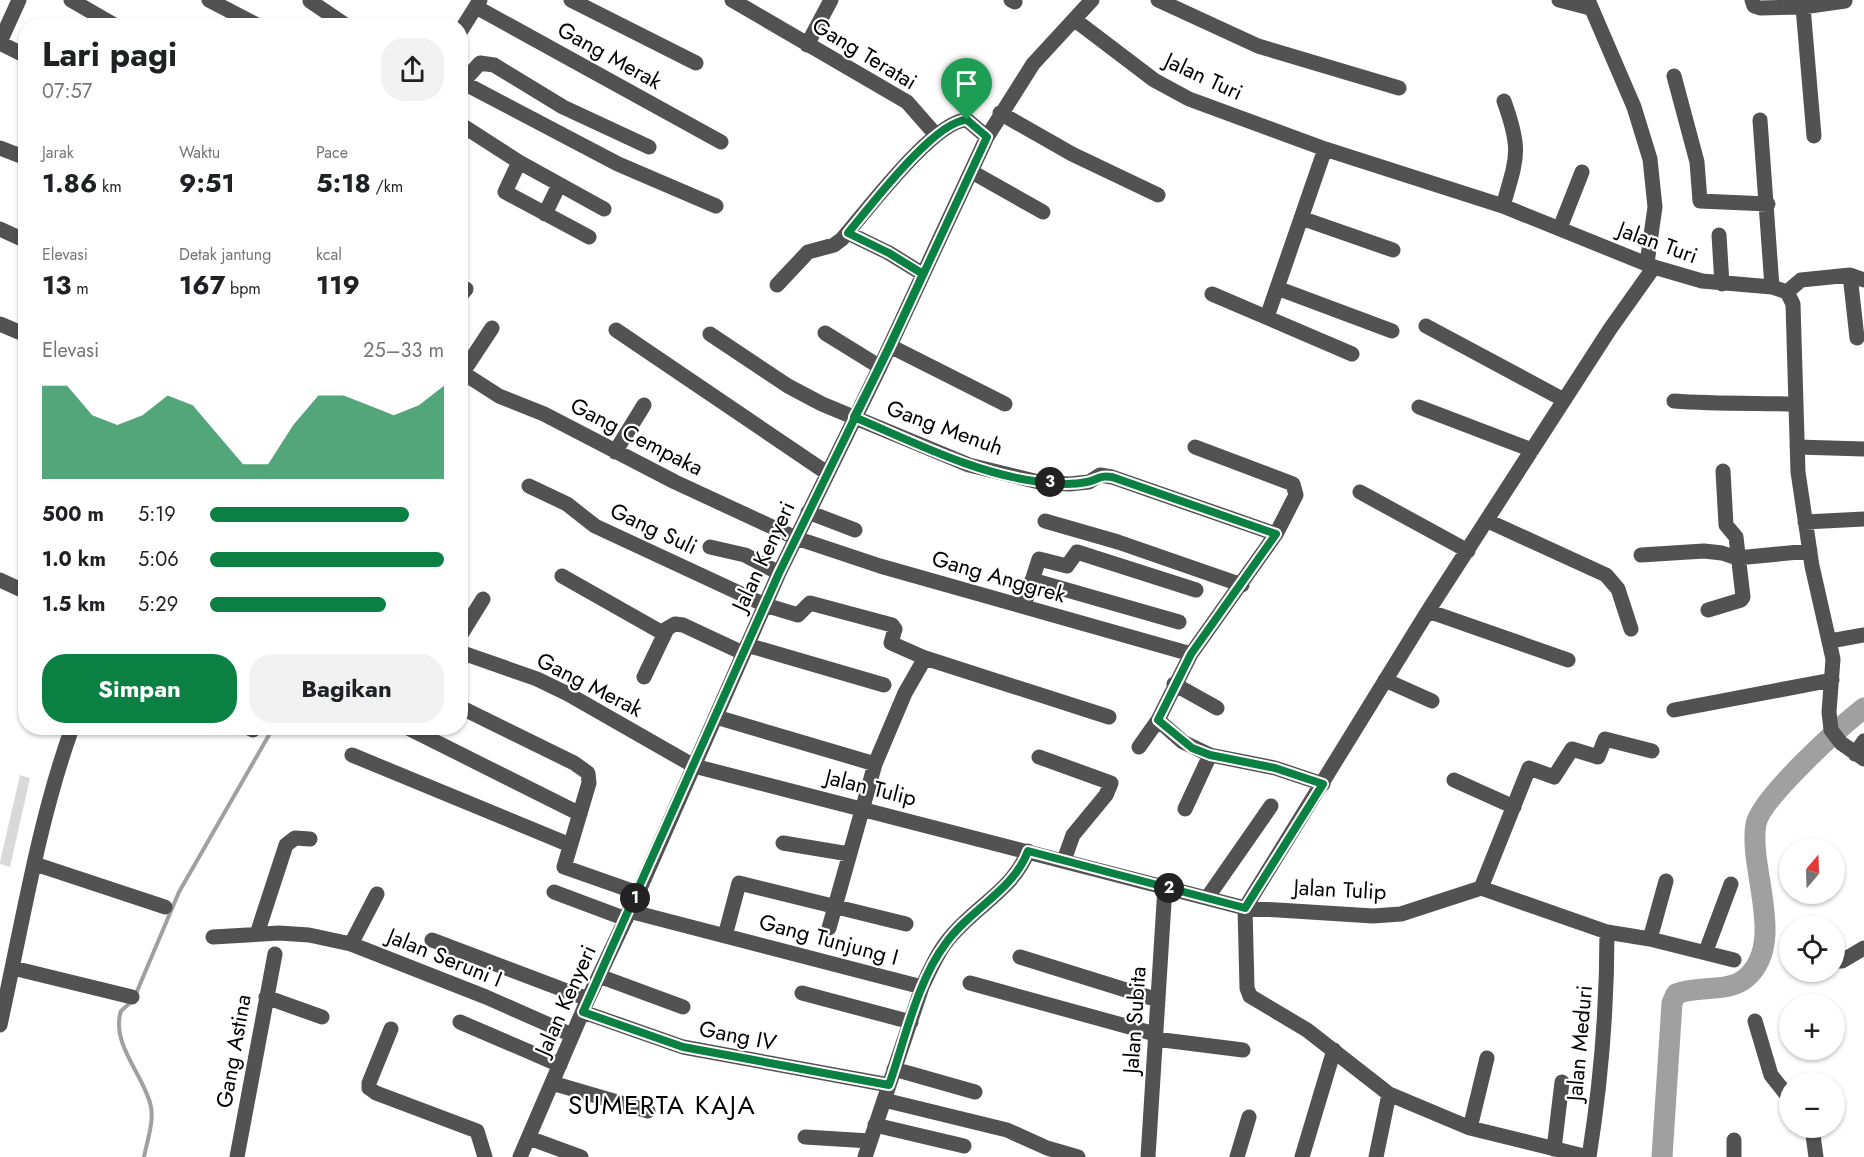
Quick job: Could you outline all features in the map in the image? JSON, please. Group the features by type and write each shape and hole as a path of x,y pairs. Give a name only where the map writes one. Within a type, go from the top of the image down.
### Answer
{"street":[{"path":"18,52 0,43 19,0"},
{"path":"71,0 102,18"},
{"path":"209,0 244,18"},
{"path":"571,0 696,63"},
{"name":"Gang Teratai","path":"732,0 907,102 936,135"},
{"path":"807,45 831,0"},
{"name":"Jalan Kenyeri","path":"520,1157 572,1035 638,893 779,573 880,367 987,137 1033,64 1092,0"},
{"path":"1158,0 1258,46 1399,88"},
{"path":"1559,0 1589,4 1634,107 1650,159 1655,207 1651,265 1428,611 1245,908 1248,993 1334,1050 1389,1094 1470,1128 1588,1157"},
{"path":"1752,0 1754,6 1760,8 1803,7 1845,2"},
{"path":"310,1 335,18"},
{"path":"468,20 478,4"},
{"name":"Gang Merak","path":"478,4 721,142"},
{"path":"1803,7 1814,136"},
{"name":"Jalan Turi","path":"1075,20 1112,50 1173,92 1325,149 1503,206 1651,265 1702,281 1772,287 1787,292"},
{"path":"468,76 480,63 486,63 563,107 650,147"},
{"path":"1674,76 1697,162 1700,201 1767,204"},
{"path":"468,85 618,164 716,206"},
{"path":"1503,206 1518,156 1515,132 1504,101"},
{"path":"1000,113 1072,154 1158,195"},
{"path":"777,285 808,252 834,244 848,233 936,135 961,120 967,120 987,137"},
{"path":"1760,120 1772,287"},
{"path":"468,129 519,162 604,209"},
{"path":"0,148 18,155"},
{"path":"1267,317 1325,149"},
{"path":"519,162 505,192 589,237"},
{"path":"972,172 1043,212"},
{"path":"1560,228 1581,172"},
{"path":"545,214 559,185"},
{"path":"1301,218 1394,249"},
{"path":"0,229 18,238"},
{"path":"848,233 889,253 923,274"},
{"path":"1719,236 1722,284"},
{"path":"1857,338 1857,277 1801,280 1787,292 1793,304 1797,447 1805,522 1833,659 1830,724 1834,737 1857,750"},
{"path":"1277,288 1392,331"},
{"path":"1212,294 1352,354"},
{"path":"0,324 18,332"},
{"path":"1426,326 1564,400"},
{"path":"468,363 492,328"},
{"path":"616,330 827,473"},
{"path":"825,333 880,367"},
{"name":"Gang Menuh","path":"710,334 788,386 854,417 969,465 1039,482 1069,484 1089,482 1100,475 1112,477 1276,534"},
{"path":"890,346 1005,404"},
{"name":"Gang Cempaka","path":"468,376 499,396 544,414 615,452 796,538"},
{"path":"1674,401 1724,405 1735,402 1795,404"},
{"path":"615,452 644,405"},
{"path":"1419,406 1532,450"},
{"path":"1139,747 1158,720 1191,654 1276,534 1296,495 1293,484 1195,447"},
{"path":"1797,447 1864,449"},
{"path":"1708,610 1743,598 1736,537 1726,525 1723,471"},
{"name":"Gang Suli","path":"529,486 567,504 595,526 765,605 798,615 810,603 892,625 895,629 891,643 925,658"},
{"path":"1360,492 1468,551"},
{"path":"808,512 855,530"},
{"path":"1805,522 1864,519"},
{"path":"1045,520 1118,542 1242,585"},
{"path":"1488,521 1606,575 1618,589 1631,629"},
{"name":"Gang Anggrek","path":"796,538 880,566 1191,654"},
{"path":"710,547 745,555 779,573"},
{"path":"1641,555 1704,551 1737,558 1810,552"},
{"path":"1024,606 1039,559 1067,566 1080,552 1196,590"},
{"path":"562,576 661,632 666,631"},
{"path":"0,580 18,588"},
{"path":"1032,580 1179,622"},
{"path":"468,615 483,599"},
{"path":"1428,611 1568,660"},
{"path":"644,677 666,631 675,624 745,649 884,685"},
{"path":"1830,641 1864,635"},
{"name":"Gang Merak","path":"468,655 537,679 568,694 694,766"},
{"path":"829,928 875,764 888,740 905,693 925,658 1109,717"},
{"path":"1385,680 1432,701"},
{"path":"1674,710 1832,680"},
{"path":"1174,684 1217,708"},
{"path":"468,711 584,769 590,778 564,867 638,893"},
{"path":"716,717 875,764"},
{"path":"1158,720 1183,742 1210,755 1275,768 1323,784"},
{"path":"0,1025 4,983 13,968 57,772 70,735"},
{"path":"422,735 580,814"},
{"path":"1652,752 1605,739 1598,757 1572,749 1554,777 1529,768 1481,888 1607,932 1706,951 1734,960"},
{"path":"352,755 570,844"},
{"path":"1185,809 1210,755"},
{"path":"1039,757 1112,783 1106,795 1073,836 1064,860"},
{"name":"Jalan Tulip","path":"694,766 1245,908 1373,916 1401,914 1481,888"},
{"path":"1454,780 1514,807"},
{"path":"1207,898 1271,806"},
{"path":"257,934 286,845 296,838 310,838"},
{"path":"783,843 849,854"},
{"path":"865,1157 922,987 948,940 1015,876 1028,851"},
{"path":"35,864 165,907"},
{"path":"1650,939 1666,881"},
{"path":"725,936 738,883 906,924"},
{"path":"1706,951 1731,884"},
{"name":"Jalan Subita","path":"1148,1157 1165,887"},
{"name":"Gang Tunjung I","path":"554,892 605,910 725,936 922,987"},
{"name":"Jalan Seruni I","path":"377,894 351,944 486,997 572,1035"},
{"name":"Jalan Meduri","path":"1588,1157 1598,1104 1607,1000 1607,932"},
{"path":"213,937 257,934 309,936 351,944"},
{"name":"Gang IV","path":"432,940 683,1047 889,1085"},
{"path":"1845,959 1864,948"},
{"name":"Gang Astina","path":"237,1157 275,954"},
{"path":"1020,957 1158,1000"},
{"path":"13,968 132,997"},
{"path":"599,976 682,1007"},
{"path":"970,983 1155,1037 1243,1050"},
{"path":"802,993 911,1022"},
{"path":"266,997 322,1017"},
{"path":"1755,1021 1771,1075 1779,1085"},
{"path":"460,1022 560,1065"},
{"path":"391,1029 369,1088 376,1094 477,1131 485,1157"},
{"path":"1302,1157 1334,1050"},
{"path":"1470,1128 1487,1058"},
{"path":"894,1069 975,1092"},
{"path":"1554,1149 1562,1082"},
{"path":"552,1083 648,1111"},
{"path":"1376,1157 1389,1094"},
{"path":"884,1100 1007,1130 1071,1156"},
{"path":"1237,1157 1249,1117"},
{"path":"875,1125 964,1146"},
{"path":"805,1137 870,1141"},
{"path":"529,1138 581,1157"},
{"path":"1813,1138 1816,1157"},
{"path":"1734,1140 1734,1157"}],"shaded area":[{"path":"20,775 30,778 10,867 0,862"}],"waterway":[{"path":"1662,1157 1672,1003 1676,994 1739,983 1758,963 1764,946 1765,926 1755,842 1756,824 1761,812 1786,781 1864,708"},
{"path":"135,996 179,892 269,735"},
{"path":"131,1002 121,1011 120,1036 148,1095 151,1107 151,1125 144,1157"}],"district":[{"name":"SUMERTA KAJA","path":"662,1105"}],"route":[{"path":"967,120 953,124 936,135 920,150 848,233 889,253 923,274 870,388 854,417 969,465 1039,482 1069,484 1089,482 1100,475 1112,477 1276,534 1191,654 1158,720 1183,742 1210,755 1275,768 1323,784 1245,908 1028,851 1023,865 1015,876 961,925 944,945 922,987 889,1085 683,1047 583,1012 779,573 851,422 870,388 890,346 952,212 972,172 987,137 967,120"}]}
